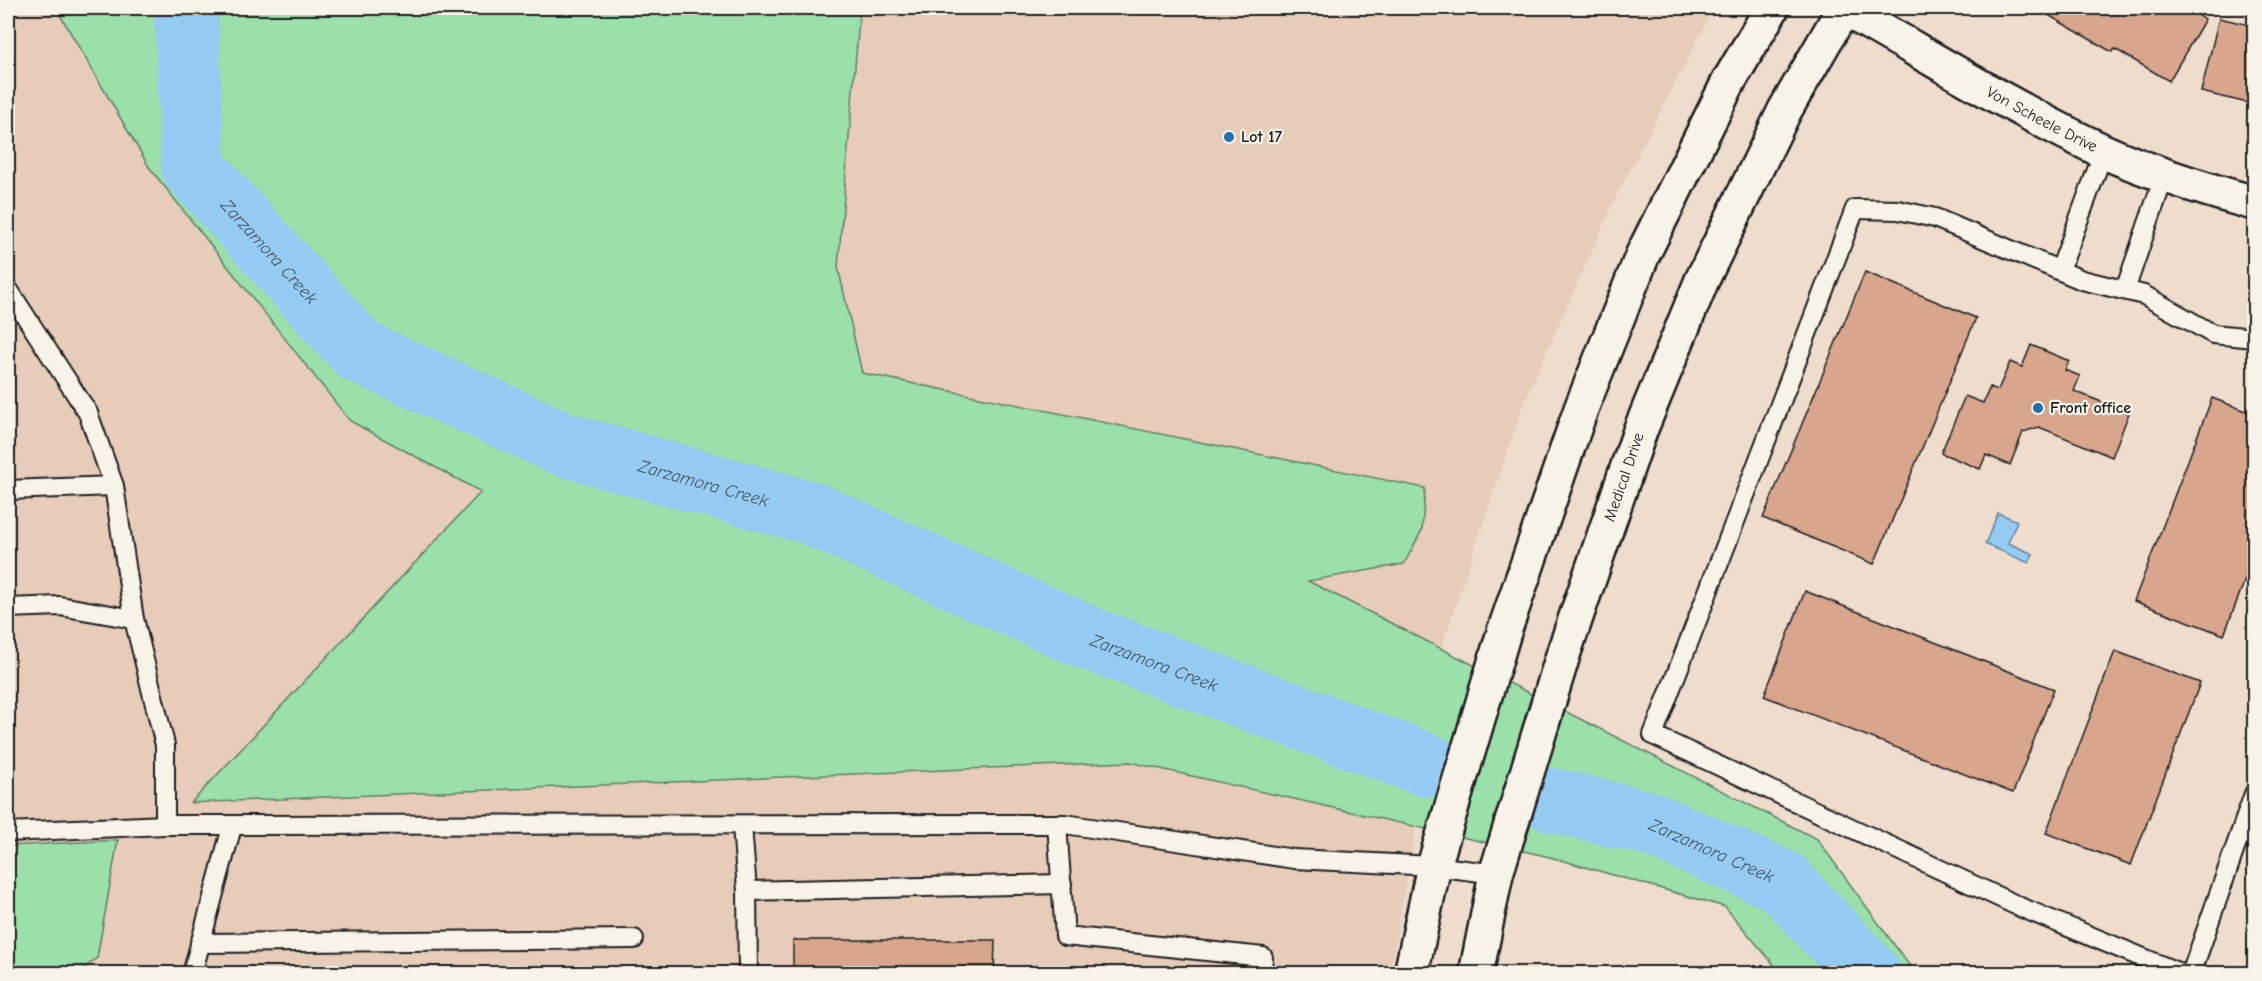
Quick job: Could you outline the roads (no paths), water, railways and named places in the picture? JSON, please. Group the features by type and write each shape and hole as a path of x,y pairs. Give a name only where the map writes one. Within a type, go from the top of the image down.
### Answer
{"street":[{"path":"1411,974 1434,866 1504,632 1581,409 1643,254 1729,81 1772,8"},
{"name":"Von Scheele Drive","path":"1844,8 1988,90 2104,151 2205,189 2254,203"},
{"name":"Medical Drive","path":"1476,974 1496,874 1564,652 1641,431 1702,280 1785,111 1844,8"}],"lane":[{"path":"2060,270 2104,151"},
{"path":"2125,290 2165,174"},
{"path":"2182,974 2020,907 1653,735 1855,209 1898,210 1935,218 2082,280 2144,295 2213,333 2254,338"},
{"path":"8,289 87,413 114,486 134,619 165,745 165,825"},
{"path":"8,490 114,486"},
{"path":"8,608 60,606 134,619"},
{"path":"2191,974 2254,794"},
{"path":"1057,824 1065,936 1263,957 1262,974"},
{"path":"8,832 165,825 232,827 1057,824 1167,838 1294,859 1434,866 1496,874"},
{"path":"742,825 747,891 748,974"},
{"path":"192,974 232,827"},
{"path":"747,891 1062,884"},
{"path":"200,943 634,939"}],"water":[{"path":"1998,513 2017,521 2008,543 2033,554 2029,563 1985,544"}],"waterway":[{"name":"Zarzamora Creek","path":"186,8 193,167 359,351 566,445 811,513 1088,638 1427,765"},
{"name":"Zarzamora Creek","path":"1552,800 1649,823 1783,882 1869,974"}],"place":[{"name":"Lot 17","path":"1229,137"},
{"name":"Front office","path":"2038,408"}]}
